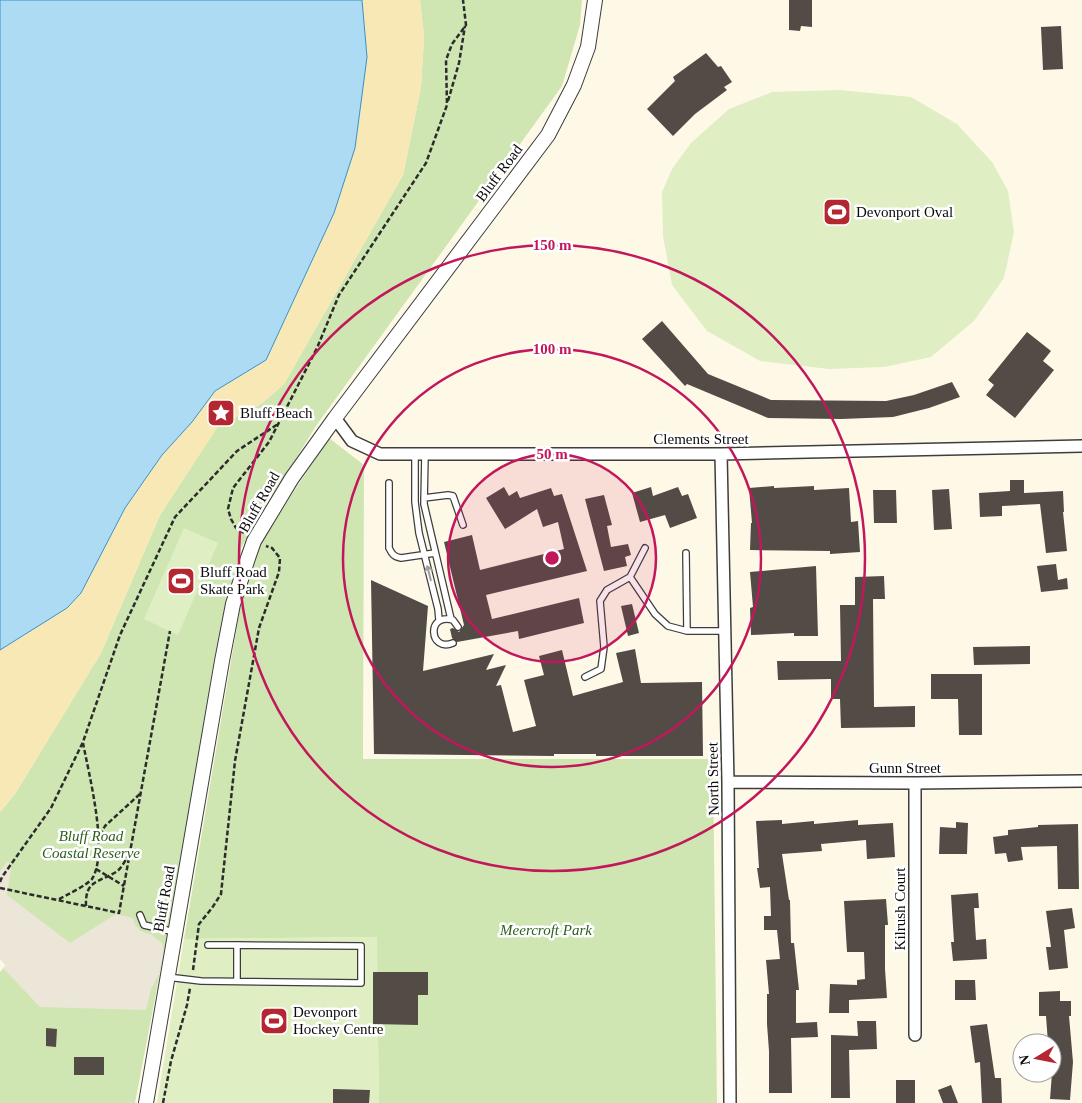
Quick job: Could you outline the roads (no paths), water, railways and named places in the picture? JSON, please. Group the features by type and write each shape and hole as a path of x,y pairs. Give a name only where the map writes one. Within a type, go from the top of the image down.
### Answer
{"street":[{"name":"Bluff Road","path":"146,1103 233,604 254,541 292,478 335,418 548,135 574,85 588,47 595,0"},
{"name":"Clements Street","path":"335,418 352,441 380,454 721,454 1082,446"},
{"name":"North Street","path":"721,454 728,782 730,1103"},
{"name":"Gunn Street","path":"728,782 1082,782"},
{"name":"Kilrush Court","path":"914,783 915,1035"}],"lane":[{"path":"420,454 427,521 451,620"},
{"path":"420,454 414,502 419,533 440,620"},
{"path":"389,483 389,548 391,554 400,558 435,554"},
{"path":"424,498 453,496 463,526"},
{"path":"585,677 601,669 604,647 600,601 607,590 630,577 644,548"},
{"path":"686,553 687,631"},
{"path":"630,577 655,614 668,626 687,631 725,631"},
{"path":"453,643 445,644 437,640 434,636 434,628 440,620 444,619 451,620 458,626"},
{"path":"140,915 144,925 175,932"},
{"path":"237,944 237,981"},
{"path":"167,977 191,980 361,983 361,946 208,945"}],"water":[{"path":"0,0 362,0 367,57 355,148 334,213 266,360 215,391 192,422 162,455 125,508 81,593 67,608 0,650"}],"place":[{"name":"Devonport Oval","path":"837,212"},
{"name":"Bluff Beach","path":"221,413"},
{"name":"Bluff Road Skate Park","path":"181,581"},
{"name":"Devonport Hockey Centre","path":"274,1021"}],"park label":[{"name":"Bluff Road Coastal Reserve","path":"91,844"},
{"name":"Meercroft Park","path":"546,930"}]}
